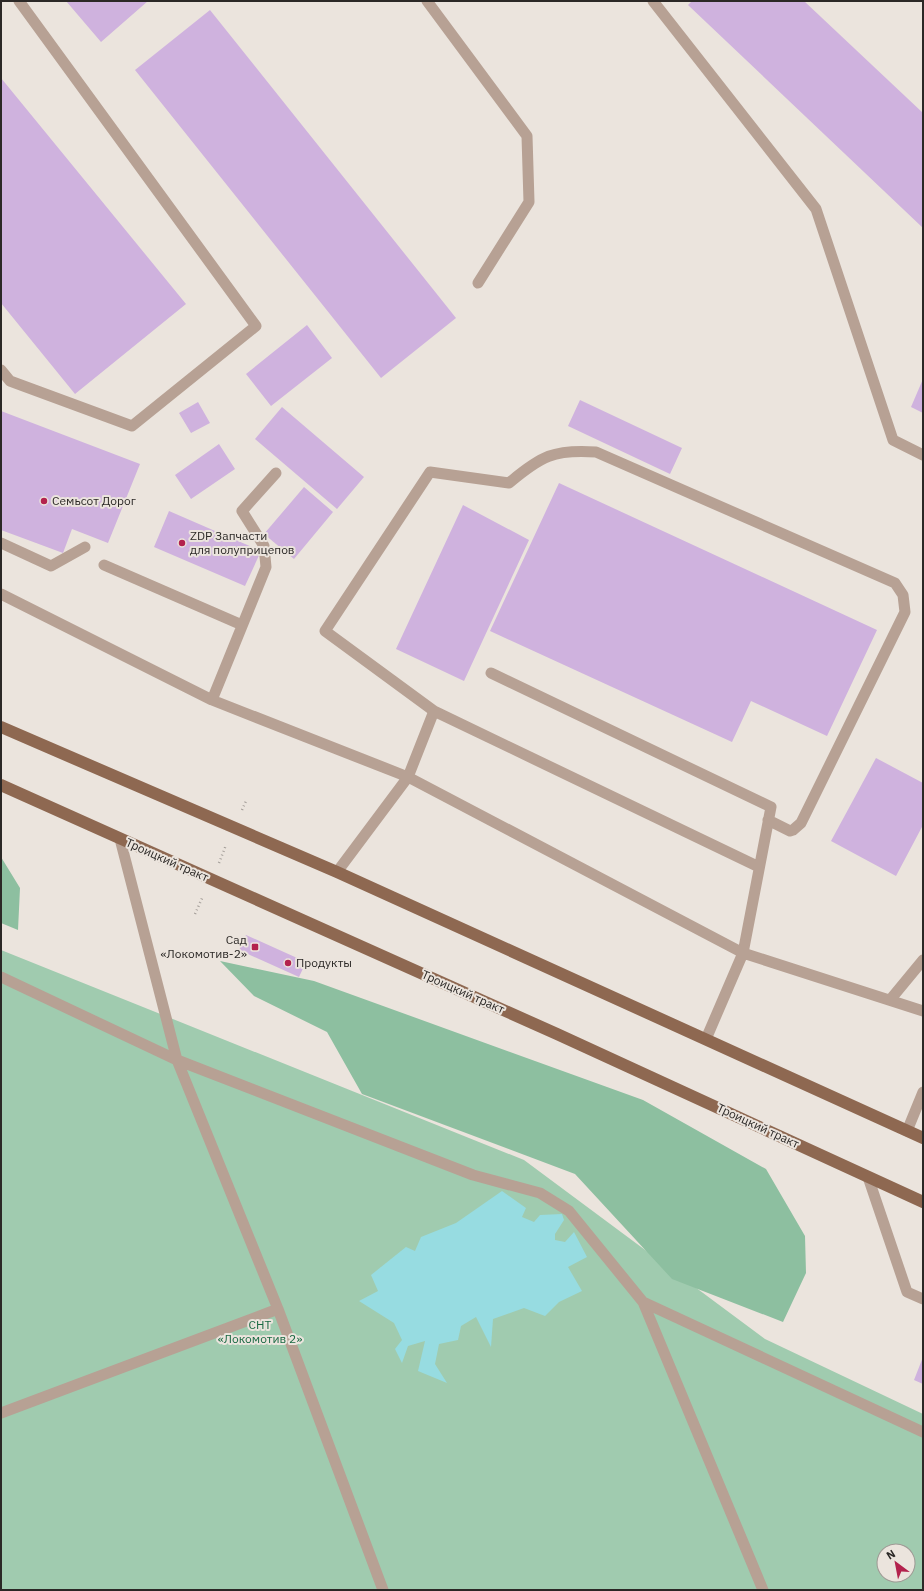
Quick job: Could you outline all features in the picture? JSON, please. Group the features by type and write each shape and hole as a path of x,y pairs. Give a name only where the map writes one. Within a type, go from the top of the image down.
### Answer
{"main road":[{"path":"1,727 338,872 706,1038 923,1138"},
{"name":"Троицкий тракт","path":"1,785 550,1031 923,1202"}],"lane":[{"path":"1,370 10,381 132,426 256,326 20,1"},
{"path":"427,1 527,136 529,202 478,282"},
{"path":"653,1 816,209 893,440 923,454"},
{"path":"759,867 434,712 325,631 430,472 510,483 527,468 553,453 576,450 596,452 895,583 903,595 905,612 801,823 790,831 768,820"},
{"path":"212,700 266,567 264,546 242,511 276,473"},
{"path":"1,542 51,566 85,546"},
{"path":"104,565 242,625"},
{"path":"1,594 212,700 408,777 743,953 923,1010"},
{"path":"491,673 771,806 743,953 706,1038"},
{"path":"338,872 408,777 434,712"},
{"path":"120,839 177,1060 278,1309 383,1590"},
{"path":"890,1000 923,960"},
{"path":"1,977 177,1060 473,1175 540,1193 569,1211 643,1302 763,1590"},
{"path":"907,1131 923,1092"},
{"path":"868,1177 907,1292 923,1299"},
{"path":"643,1302 923,1432"},
{"path":"1,1413 278,1309"}],"path":[{"path":"196,914 246,801"}],"green space":[{"path":"1,857 20,888 18,930 1,923"},
{"name":"СНТ «Локомотив 2»","path":"1,950 524,1160 765,1339 923,1414 923,1590 1,1590"},
{"path":"220,961 314,981 643,1100 766,1169 805,1236 806,1273 783,1322 672,1279 575,1174 362,1094 327,1032 254,996"}],"water":[{"path":"502,1191 526,1208 522,1217 534,1222 540,1215 562,1214 564,1220 555,1234 555,1240 565,1242 574,1232 587,1257 568,1267 582,1291 559,1302 545,1316 524,1308 493,1319 491,1347 476,1317 461,1326 458,1340 439,1344 435,1364 447,1383 418,1371 425,1341 408,1346 402,1363 395,1349 402,1340 394,1323 359,1301 378,1291 371,1275 406,1247 415,1251 421,1237 456,1223"}],"building":[{"path":"66,1 148,1 101,42"},
{"path":"692,1 804,1 923,113 923,228 688,5"},
{"path":"210,10 456,318 381,378 135,70"},
{"path":"1,78 186,304 75,394 1,303"},
{"path":"307,325 332,358 271,406 246,374"},
{"path":"923,379 923,413 911,407"},
{"path":"580,400 682,448 670,474 568,426"},
{"path":"198,402 210,423 191,433 179,413"},
{"path":"282,407 364,477 337,509 255,439"},
{"path":"1,411 140,464 108,543 72,529 63,553 1,530"},
{"path":"219,444 235,469 191,499 175,475"},
{"path":"559,483 877,630 827,736 751,701 732,742 490,631"},
{"path":"304,487 333,512 294,559 264,534"},
{"path":"463,505 529,540 464,681 396,649"},
{"path":"169,511 261,551 245,586 154,547"},
{"path":"876,758 923,783 923,825 896,876 831,841"},
{"path":"246,935 306,962 299,977 239,950"},
{"path":"923,1357 923,1384 914,1380"}],"place":[{"name":"Семьсот Дорог","path":"44,501"},
{"name":"ZDP Запчасти для полуприцепов","path":"182,543"},
{"name":"Сад «Локомотив-2»","path":"255,947"},
{"name":"Продукты","path":"288,963"}]}
